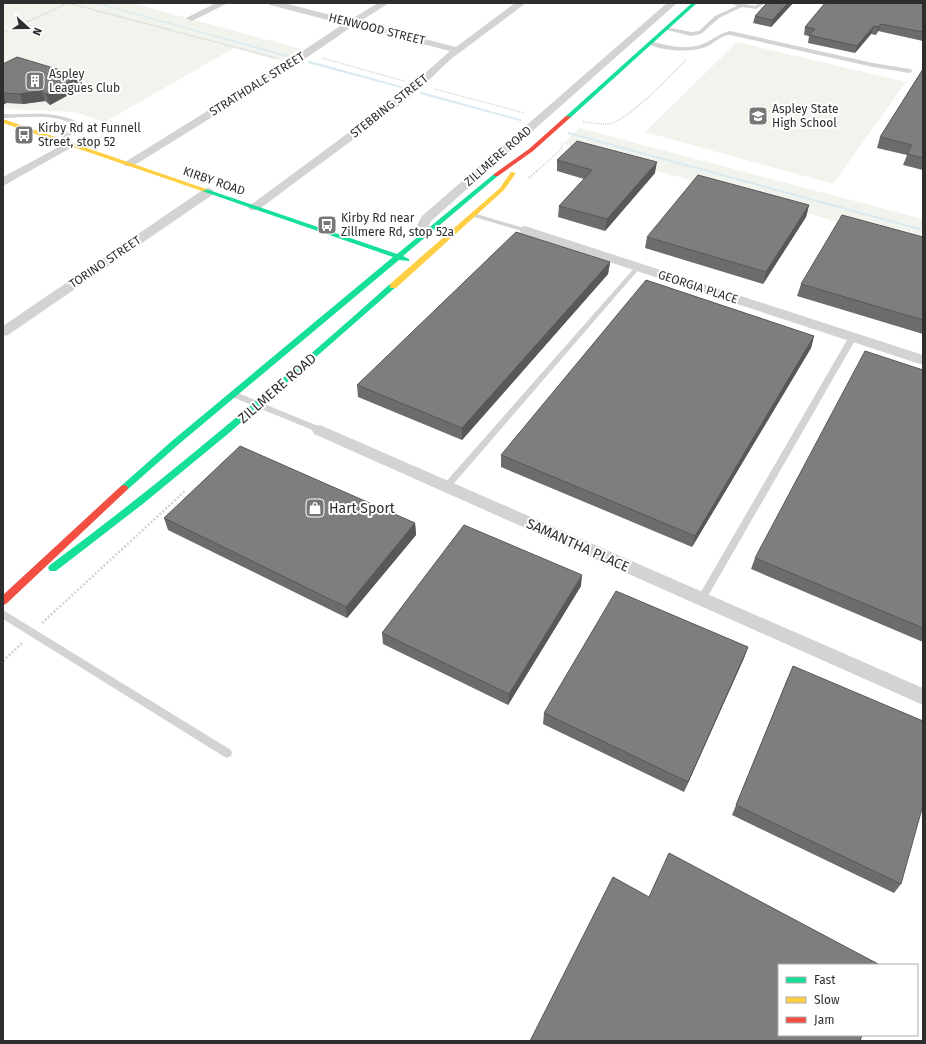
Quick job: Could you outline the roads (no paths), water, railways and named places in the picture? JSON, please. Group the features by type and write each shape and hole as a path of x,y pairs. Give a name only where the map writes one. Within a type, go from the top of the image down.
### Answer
{"main road":[{"name":"ZILLMERE ROAD","path":"3,602 86,522 233,394 485,183 531,150 695,3"},
{"name":"KIRBY ROAD","path":"3,121 418,263"},
{"name":"ZILLMERE ROAD","path":"3,602 109,528 202,455 502,189 531,150"},
{"path":"371,278 374,248"}],"street":[{"path":"191,18 223,3"},
{"name":"HENWOOD STREET","path":"273,3 457,50"},
{"name":"STRATHDALE STREET","path":"129,164 286,67 384,3"},
{"name":"STEBBING STREET","path":"254,207 409,93 457,50 521,3"},
{"name":"ZILLMERE ROAD","path":"426,233 422,225 426,219 672,3"},
{"path":"581,82 602,87"},
{"path":"3,182 65,142"},
{"name":"TORINO STREET","path":"3,332 208,192"},
{"name":"GEORGIA PLACE","path":"525,230 923,360"},
{"name":"SAMANTHA PLACE","path":"320,430 923,697"}],"lane":[{"path":"732,3 756,8 763,3"},
{"path":"666,29 691,34 701,32 717,17 742,5"},
{"path":"678,54 689,49 705,45 725,33 730,33 873,65 910,71"},
{"path":"650,43 677,49 689,49"},
{"path":"3,116 57,116 68,118 75,123 76,129 65,142"},
{"name":"GEORGIA PLACE","path":"473,215 525,230"},
{"path":"447,486 638,267"},
{"path":"701,600 853,337"},
{"name":"SAMANTHA PLACE","path":"233,394 320,430"},
{"path":"3,614 227,753"}],"waterway":[{"path":"95,3 288,56"},
{"path":"309,62 402,87"},
{"path":"421,93 521,120"},
{"path":"569,133 923,230"}],"place":[{"name":"Aspley Leagues Club","path":"35,81"},
{"name":"Aspley State High School","path":"758,116"},
{"name":"Kirby Rd at Funnell Street, stop 52","path":"24,135"},
{"name":"Kirby Rd near Zillmere Rd, stop 52a","path":"327,225"},
{"name":"Hart Sport","path":"315,508"}]}
